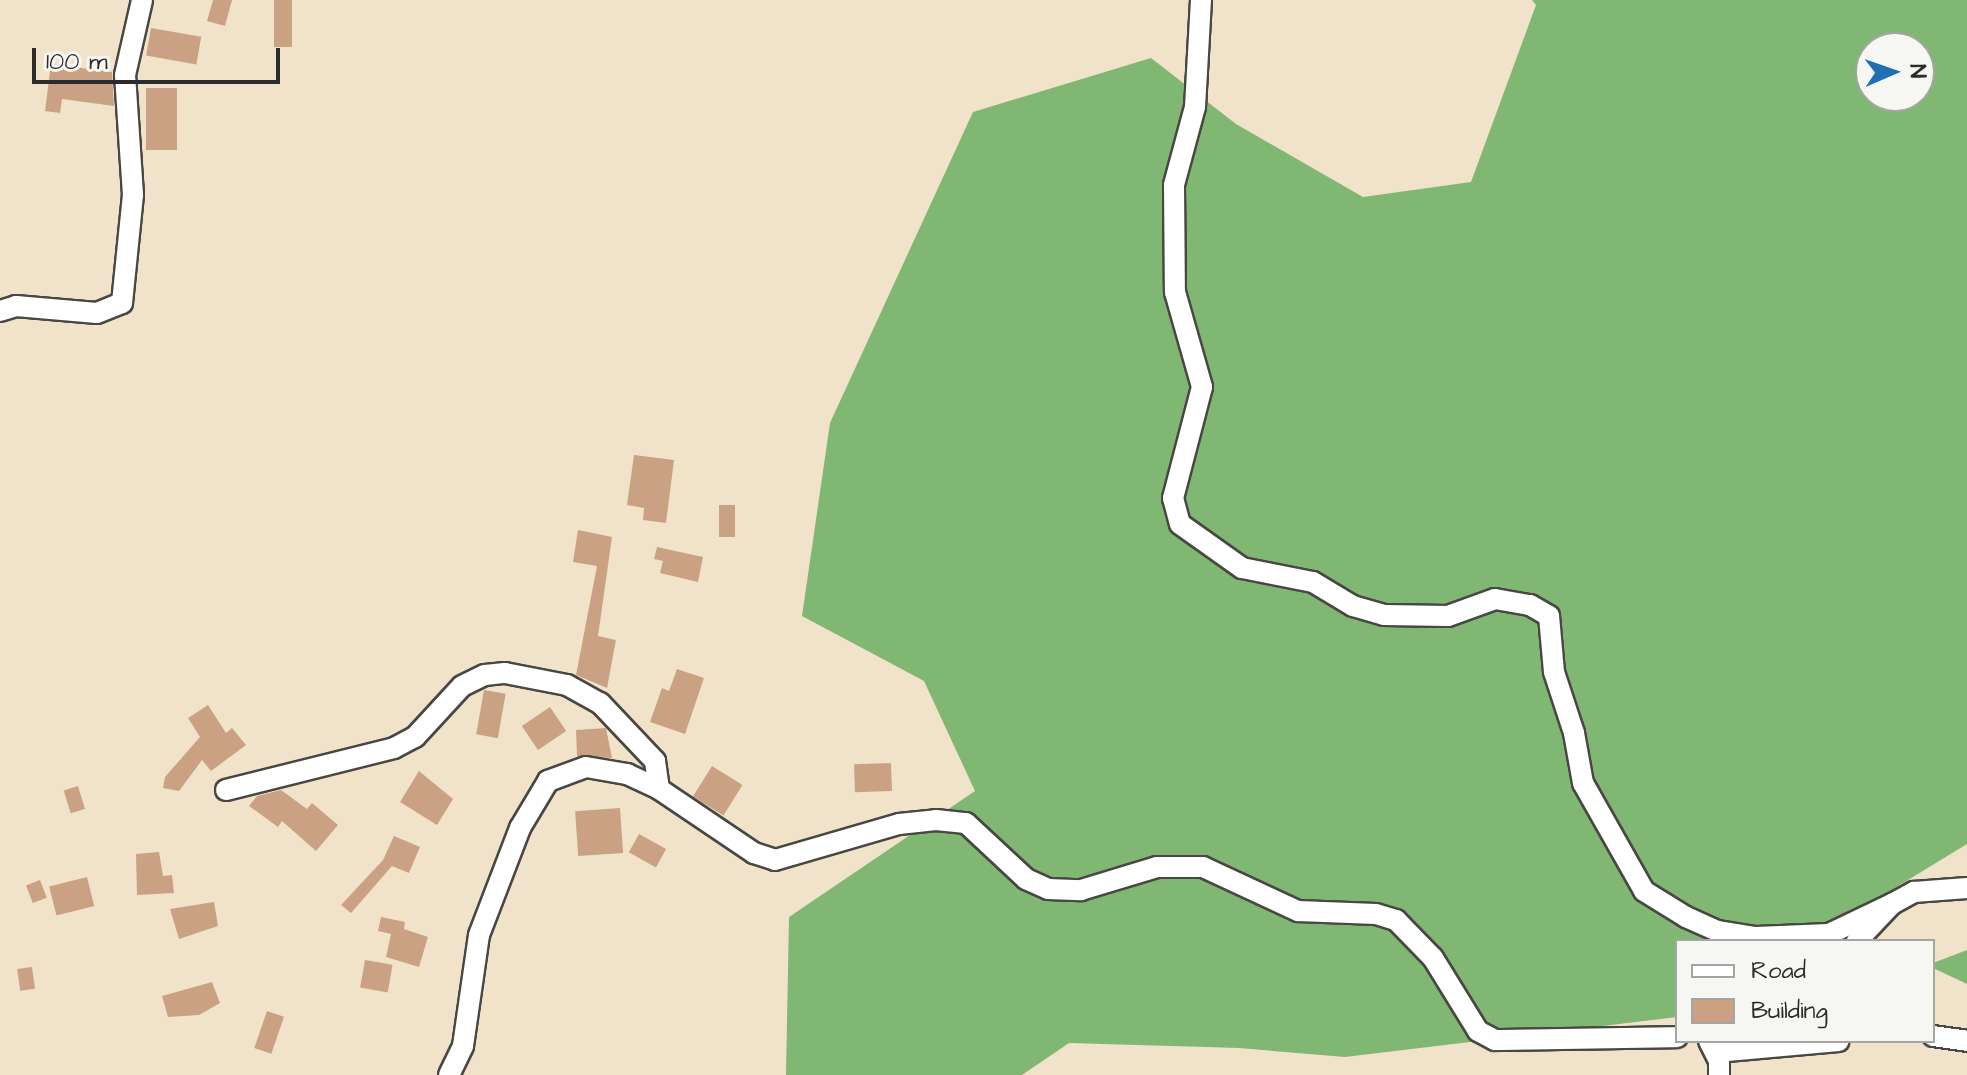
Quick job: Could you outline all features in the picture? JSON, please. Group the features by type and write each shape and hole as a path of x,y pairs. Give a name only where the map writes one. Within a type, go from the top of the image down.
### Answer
{"street":[{"path":"0,311 16,306 97,313 122,303 133,195 125,75 142,0"},
{"path":"1201,0 1195,107 1174,185 1175,292 1202,387 1173,498 1180,524 1242,568 1313,582 1353,606 1384,615 1448,616 1495,599 1530,605 1549,616 1554,672 1571,722 1583,783 1644,891 1686,917 1717,931 1756,937 1829,934 1931,888 1967,888"},
{"path":"226,790 394,748 415,737 462,686 485,675 505,673 567,685 600,703 655,761 659,789"},
{"path":"449,1075 463,1046 479,935 520,828 548,781 586,767 627,774 659,789 754,853 775,860 899,824 936,820 966,823 1026,879 1048,889 1081,890 1157,867 1203,867 1298,911 1376,914 1396,920 1433,958 1478,1031 1495,1040 1675,1037"},
{"path":"1859,939 1892,904"},
{"path":"1935,1036 1967,1041"},
{"path":"1719,1075 1713,1046 1789,1043"}],"green space":[{"path":"1532,0 1967,0 1967,844 1811,939 1675,939 1675,1017 1345,1057 1239,1048 1069,1043 1022,1075 786,1075 789,917 975,791 924,681 802,616 830,423 973,112 1151,58 1236,124 1363,197 1471,182 1536,5"},
{"path":"1967,950 1967,984 1935,969 1935,962"}],"building":[{"path":"213,0 232,0 225,26 207,21"},
{"path":"274,0 292,0 292,47 274,47"},
{"path":"151,28 201,37 196,64 146,56"},
{"path":"51,64 112,72 114,106 62,99 60,113 45,111"},
{"path":"146,88 177,88 177,150 146,150"},
{"path":"634,455 674,460 666,523 643,520 644,508 627,505"},
{"path":"719,505 735,505 735,537 719,537"},
{"path":"578,530 612,537 598,636 616,640 607,688 576,675 597,566 573,562"},
{"path":"657,547 703,557 698,582 660,573 663,561 654,559"},
{"path":"677,669 704,678 685,734 650,722 662,688 669,691"},
{"path":"484,690 506,694 498,738 476,734"},
{"path":"208,705 226,733 232,728 246,745 211,771 202,760 179,791 163,788 165,777 200,737 188,718"},
{"path":"550,707 566,731 538,750 522,726"},
{"path":"606,728 612,758 577,756 576,730"},
{"path":"891,763 892,791 855,792 854,764"},
{"path":"712,766 743,785 723,816 693,797"},
{"path":"419,771 453,799 437,825 400,802"},
{"path":"78,786 85,809 71,813 64,790"},
{"path":"281,790 307,809 312,803 338,825 316,851 282,821 278,827 249,806 257,796"},
{"path":"620,808 623,853 578,856 575,811"},
{"path":"639,834 666,849 656,867 629,852"},
{"path":"394,836 420,847 409,873 392,866 351,913 341,905 383,860"},
{"path":"159,852 163,876 172,875 174,893 137,895 136,854"},
{"path":"87,877 94,906 56,916 49,886"},
{"path":"40,880 47,898 33,903 26,885"},
{"path":"214,902 218,926 179,939 170,909"},
{"path":"381,917 405,922 404,929 428,937 419,967 386,957 391,934 378,931"},
{"path":"365,960 393,965 388,992 360,988"},
{"path":"32,967 35,989 20,991 17,969"},
{"path":"212,982 220,1003 199,1015 168,1017 162,996"},
{"path":"267,1011 284,1017 271,1054 254,1048"}]}
